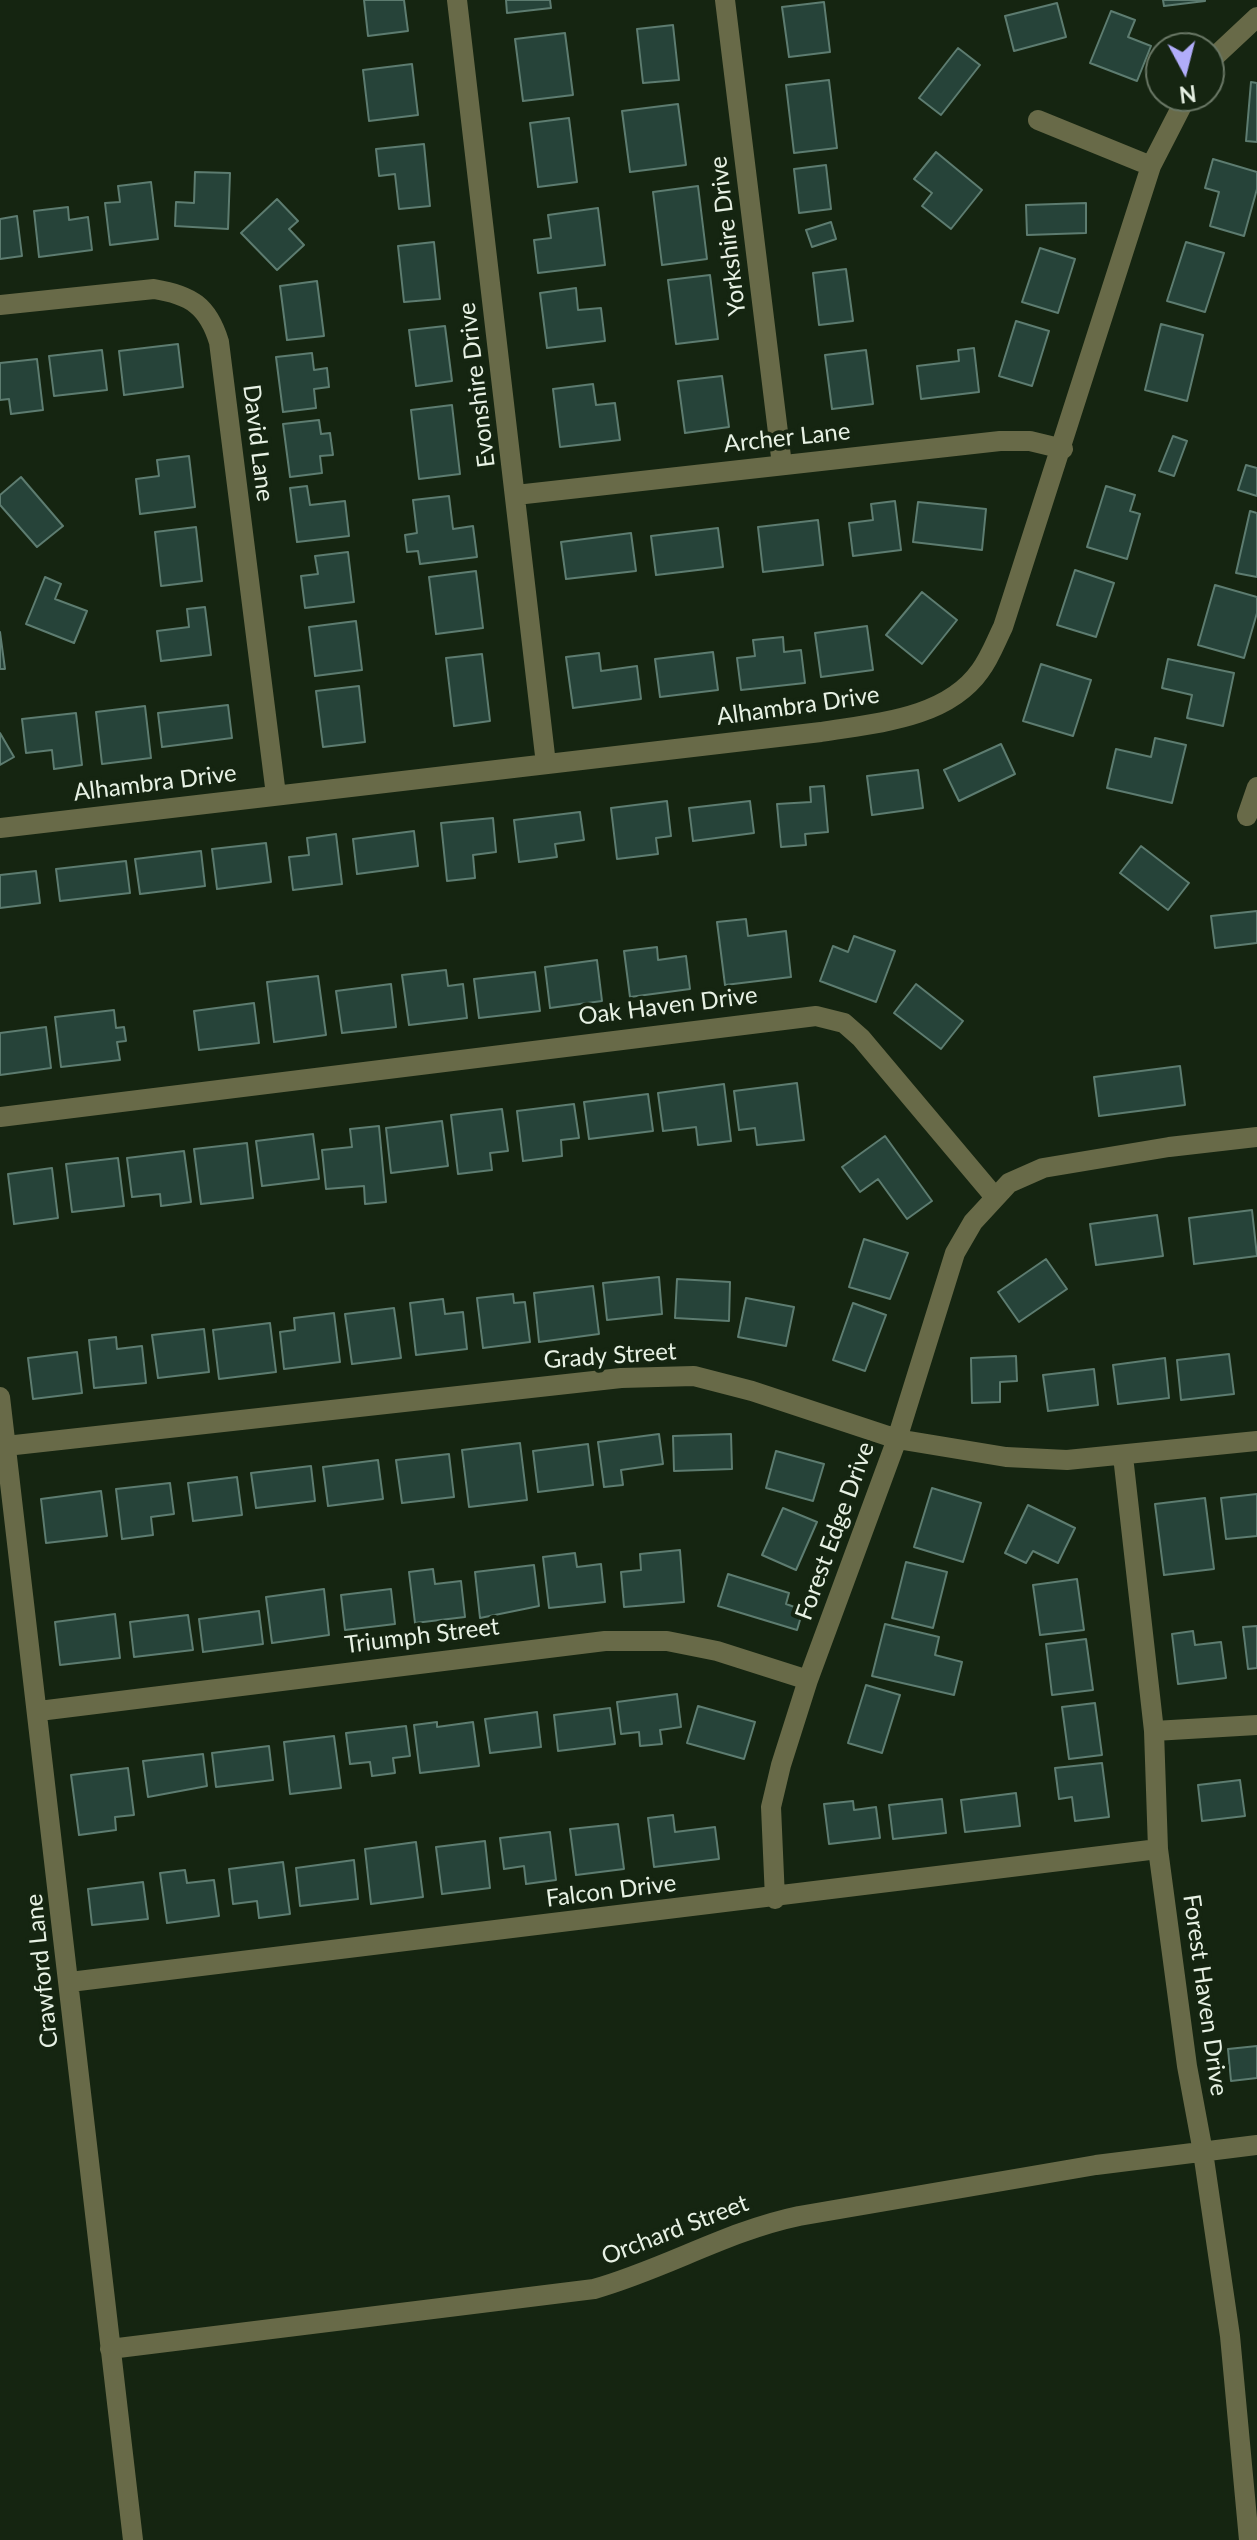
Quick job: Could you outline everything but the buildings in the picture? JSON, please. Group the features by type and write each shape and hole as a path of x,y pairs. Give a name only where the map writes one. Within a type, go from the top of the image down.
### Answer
{"street":[{"name":"Evonshire Drive","path":"457,0 546,764"},
{"name":"Yorkshire Drive","path":"725,0 782,465"},
{"path":"1225,47 1257,17"},
{"name":"Alhambra Drive","path":"0,828 882,722 916,713 958,693 980,672 1003,627 1063,449 1151,166 1179,112"},
{"path":"1038,120 1151,166"},
{"name":"David Lane","path":"0,305 154,289 197,301 208,314 219,342 276,795"},
{"name":"Archer Lane","path":"516,495 1000,441 1030,441 1063,449"},
{"path":"1247,816 1257,787"},
{"name":"Oak Haven Drive","path":"0,1117 816,1016 844,1023 861,1038 994,1196"},
{"path":"994,1196 1009,1183 1043,1168 1169,1147 1257,1137"},
{"name":"Forest Edge Drive","path":"775,1899 771,1807 808,1680 897,1439 955,1253 973,1222 994,1196"},
{"name":"Grady Street","path":"6,1446 621,1378 694,1376 752,1391 897,1439 1006,1457 1067,1460 1257,1441"},
{"name":"Crawford Lane","path":"0,1397 39,1711 133,2540"},
{"name":"Forest Haven Drive","path":"1123,1456 1154,1731 1158,1849 1187,2066 1230,2336 1249,2540"},
{"name":"Triumph Street","path":"39,1711 605,1641 667,1641 717,1651 808,1680"},
{"path":"1154,1731 1257,1725"},
{"name":"Falcon Drive","path":"70,1982 775,1899 1158,1849"},
{"name":"Orchard Street","path":"110,2349 594,2289 666,2266 758,2225 1018,2178 1257,2145"}]}
